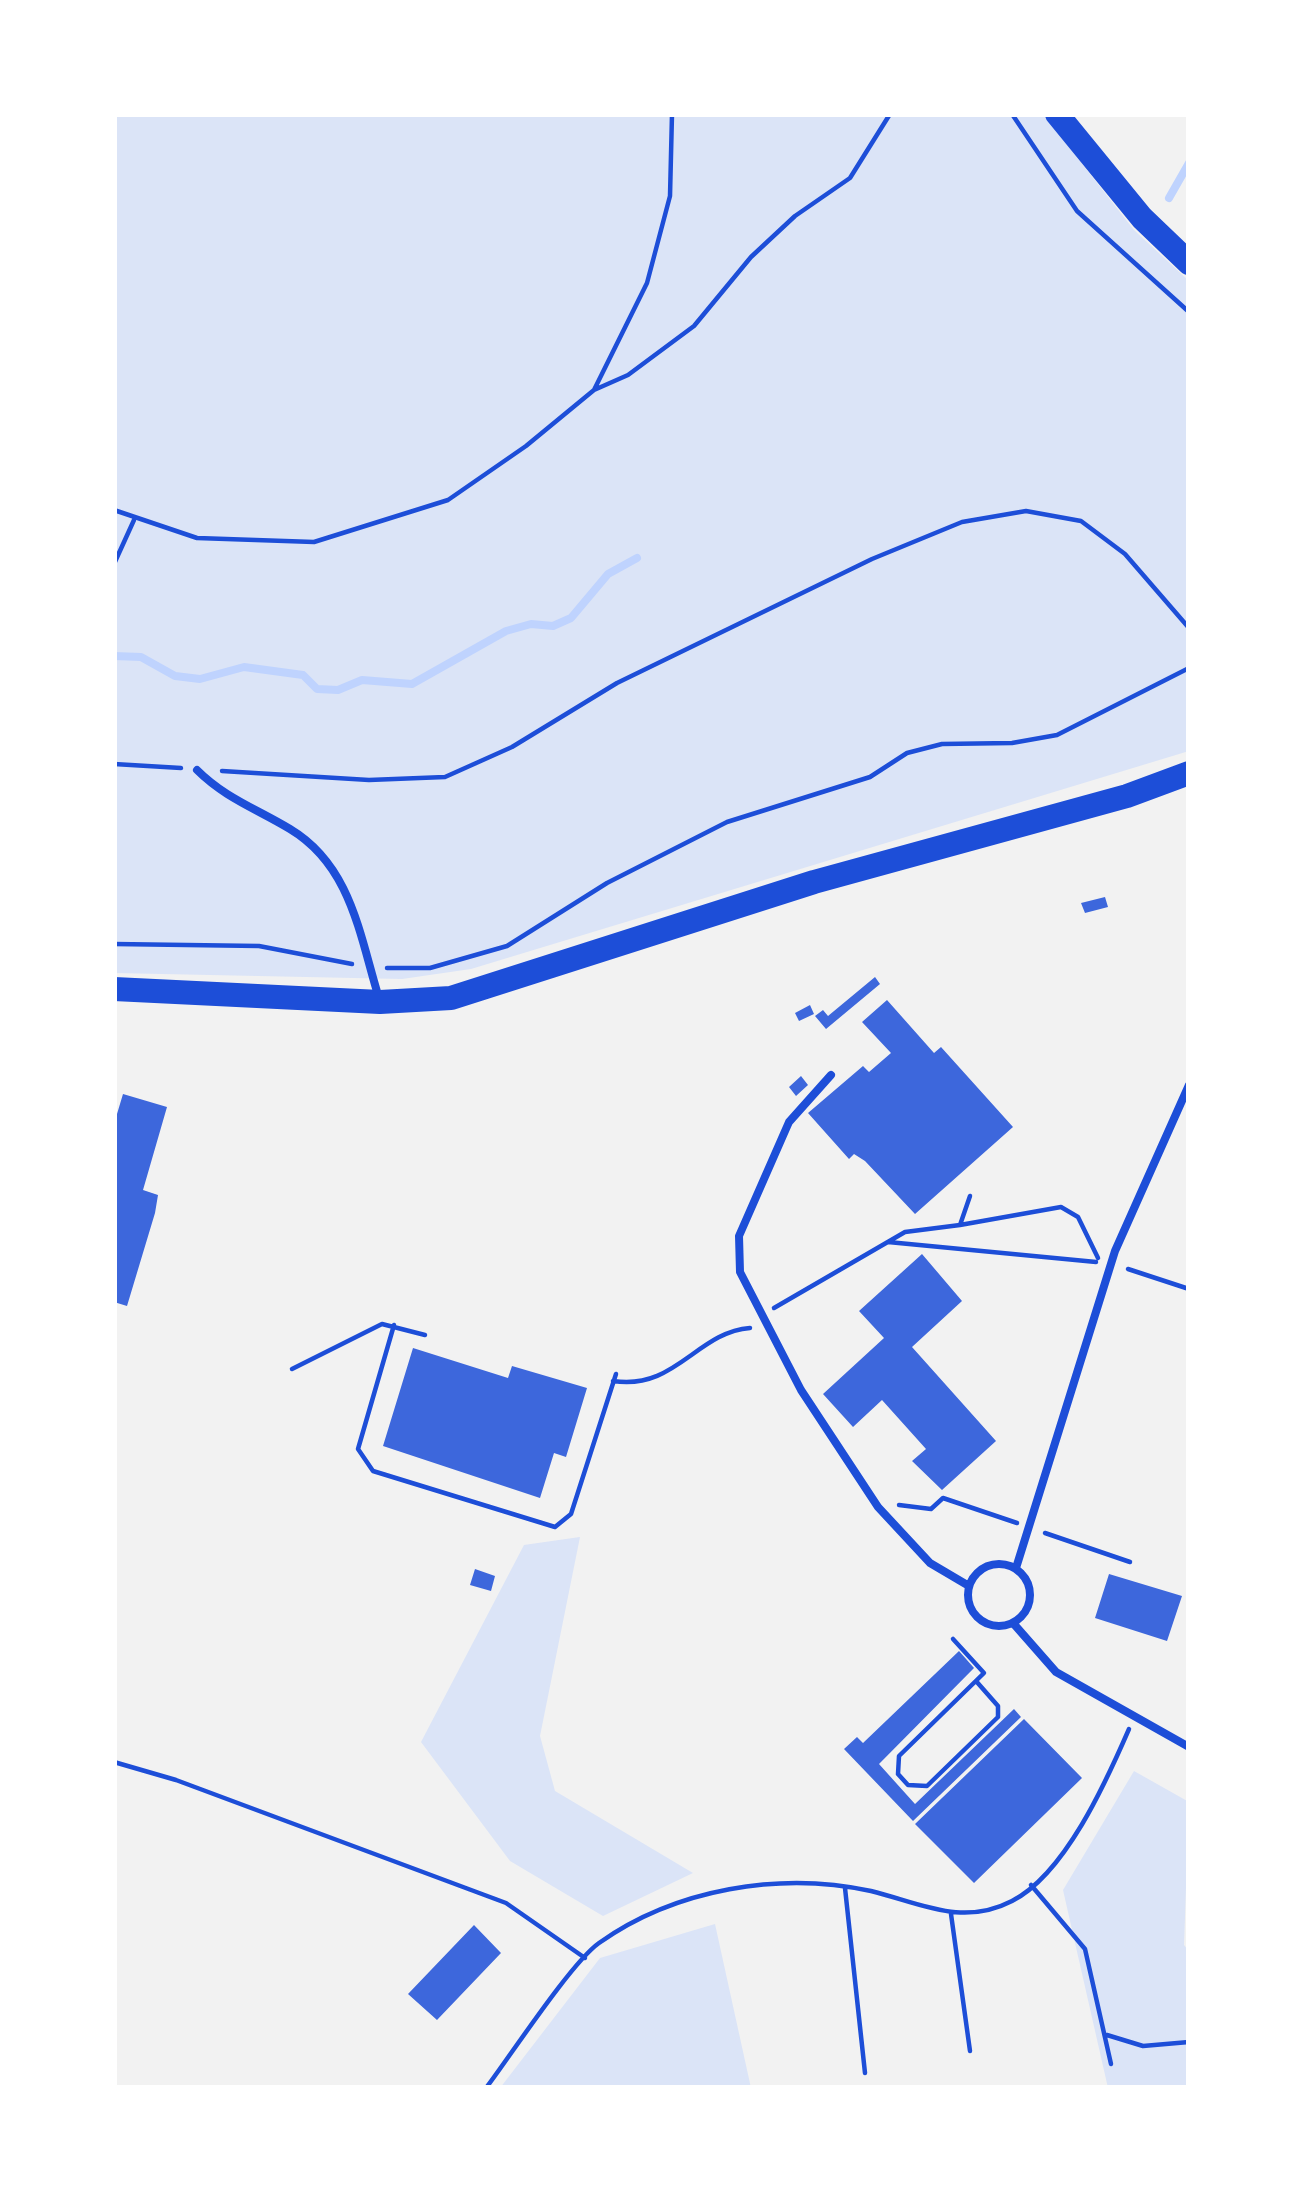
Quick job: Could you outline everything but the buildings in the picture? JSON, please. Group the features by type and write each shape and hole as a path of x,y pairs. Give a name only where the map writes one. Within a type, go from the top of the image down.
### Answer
{"main road":[{"path":"1057,114 1151,228 1189,263"},
{"path":"114,989 380,1002 451,998 506,985 814,882 1127,796 1189,773"}],"lane":[{"path":"197,770 219,792 292,830 326,855 349,896 380,1002"},
{"path":"831,1075 789,1123 739,1236 740,1272 801,1390 878,1507 930,1563 969,1586 975,1615 992,1626 1013,1623 1027,1610 1030,1592 1016,1568 1111,1264 1189,1084"},
{"path":"969,1586 988,1565 1016,1568"},
{"path":"1013,1623 1056,1672 1189,1747"}],"path":[{"path":"594,390 646,283 670,196 672,114"},
{"path":"114,510 197,538 314,542 448,500 594,390 628,375 694,326 751,257 795,216 850,178 890,114"},
{"path":"1012,114 1077,211 1189,312"},
{"path":"114,764 368,780 446,777 512,747 617,683 872,559 962,522 1026,511 1081,521 1125,554 1189,628"},
{"path":"114,564 134,520"},
{"path":"114,944 260,946 370,967 430,968 507,946 607,884 727,822 870,777 908,752 942,744 1012,743 1058,735 1189,668"},
{"path":"960,1225 970,1196"},
{"path":"764,1314 905,1232 1061,1207 1078,1216 1099,1260 1189,1289"},
{"path":"888,1242 1111,1264"},
{"path":"292,1369 382,1324 424,1334"},
{"path":"394,1325 358,1449 362,1460 373,1471 555,1527 571,1514 616,1374"},
{"path":"1030,1528 1130,1562"},
{"path":"953,1639 984,1673 899,1756 898,1774 908,1785 927,1786 998,1717 998,1706 976,1681"},
{"path":"487,2088 595,1945 662,1909 712,1892 759,1884 845,1888 951,1914 982,1913 1016,1900 1098,1800 1134,1719"},
{"path":"114,1762 197,1788 506,1903 586,1958"},
{"path":"1030,1885 1085,1949 1111,2064"},
{"path":"845,1888 865,2073"},
{"path":"951,1914 970,2051"},
{"path":"1104,2034 1143,2046 1189,2042"},
{"path":"1189,2071 1189,2083"}],"shaded area":[{"path":"114,114 1043,114 1134,230 1189,281 1189,751 471,969 402,979 114,973"},
{"path":"580,1537 540,1736 555,1791 693,1873 603,1916 510,1861 421,1742 524,1545"},
{"path":"1134,1771 1189,1802 1184,1945 1189,1951 1189,2088 1108,2088 1063,1890"},
{"path":"715,1924 751,2088 500,2088 600,1958"}],"waterway":[{"path":"1169,198 1189,163"},
{"path":"114,656 141,657 175,676 200,679 244,667 303,675 317,689 338,690 362,680 412,684 506,631 531,624 553,626 571,618 608,574 637,558"}]}
